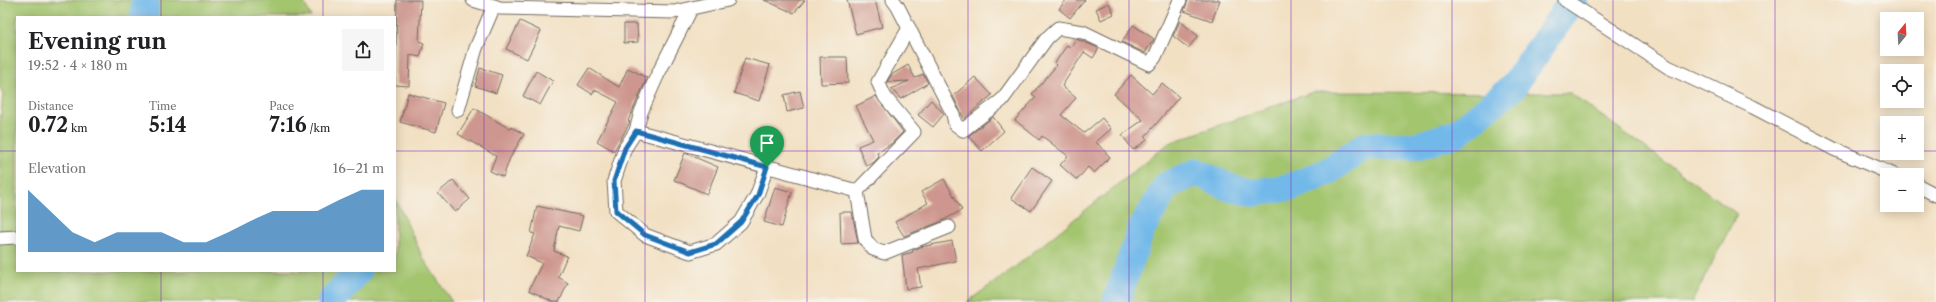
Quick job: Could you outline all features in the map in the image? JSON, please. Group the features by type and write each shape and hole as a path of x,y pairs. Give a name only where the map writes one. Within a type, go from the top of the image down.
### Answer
{"street":[{"path":"473,0 500,8 674,12 728,0"},
{"path":"893,0 953,114 955,124 963,130 1002,100 1047,38 1058,28 1083,32 1149,64 1155,57 1180,0"},
{"path":"1566,0 1585,14 1668,67 1754,107 1834,149 1880,169"},
{"path":"458,110 476,48 494,6"},
{"path":"691,8 657,76 641,112 636,131 625,148 614,181 616,211 645,235 690,252 716,244 741,222 758,195 767,167"},
{"path":"857,191 914,132 885,97 878,82 909,28"},
{"path":"636,131 857,191"},
{"path":"1924,188 1936,194"},
{"path":"857,191 865,238 873,249 884,253 949,227"},
{"path":"0,238 16,237"}],"green space":[{"path":"0,0 303,0 311,16 16,16 16,272 396,272 396,199 423,258 452,302 0,302 0,123 3,94 0,88"},
{"path":"1313,92 1570,93 1737,214 1692,302 967,302 1010,271 1169,143"}],"building":[{"path":"397,0 421,0 419,41 424,43 420,57 410,55 409,86 396,85"},
{"path":"764,0 805,0 794,13"},
{"path":"847,0 875,0 882,27 856,34"},
{"path":"1066,0 1085,0 1070,18 1059,9"},
{"path":"1188,0 1220,0 1212,21 1184,11"},
{"path":"1109,3 1114,14 1101,20 1096,9"},
{"path":"520,21 541,31 527,59 506,49"},
{"path":"1180,21 1198,36 1188,48 1173,36"},
{"path":"624,24 637,24 638,42 624,43"},
{"path":"1133,25 1154,39 1145,53 1122,42"},
{"path":"1076,39 1099,48 1093,58 1084,52 1062,86 1076,98 1061,115 1084,133 1102,118 1111,129 1096,142 1110,157 1094,173 1088,167 1077,180 1060,165 1068,156 1042,136 1039,140 1015,120 1036,97 1032,94 1057,65 1055,63 1067,45 1071,48"},
{"path":"820,57 847,57 848,83 821,84"},
{"path":"745,58 770,65 759,101 734,93"},
{"path":"908,65 915,78 923,74 928,83 901,99 891,89 909,81 887,82 891,75"},
{"path":"480,68 502,75 496,93 475,86"},
{"path":"589,68 619,87 628,68 647,78 628,121 630,122 614,151 597,141 618,102 595,90 592,94 578,85"},
{"path":"536,71 553,81 540,105 523,96"},
{"path":"1131,75 1152,94 1162,83 1179,97 1145,137 1147,140 1133,150 1122,135 1143,120 1114,94"},
{"path":"975,77 992,95 964,119 953,96"},
{"path":"800,91 804,108 787,112 784,95"},
{"path":"408,93 444,103 436,132 400,122"},
{"path":"876,96 903,132 891,144 877,153 879,157 873,163 866,166 858,146 873,140 856,106"},
{"path":"931,100 944,114 933,127 918,115"},
{"path":"474,108 510,129 511,127 524,134 510,158 503,177 490,171 496,156 458,134"},
{"path":"993,117 1004,131 982,151 968,136"},
{"path":"685,153 718,167 707,194 674,180"},
{"path":"1032,167 1052,181 1031,211 1011,198"},
{"path":"944,179 962,210 940,222 904,236 895,222 928,203 921,192"},
{"path":"453,180 470,199 455,212 438,193"},
{"path":"775,187 792,192 782,227 764,222"},
{"path":"537,206 583,216 579,231 559,226 554,251 567,256 558,277 568,283 559,302 553,302 529,290 542,263 526,256 535,234 531,233"},
{"path":"840,212 852,212 858,243 841,244"},
{"path":"952,241 956,261 918,269 921,287 906,289 902,255 913,252 912,251 920,247"}],"waterway":[{"path":"144,16 145,0"},
{"path":"1116,302 1141,230 1167,185 1197,172 1228,187 1253,193 1291,187 1327,172 1365,146 1417,146 1457,133 1512,88 1573,0"},
{"path":"331,302 357,272"}],"route":[{"path":"636,131 767,167 758,195 741,222 716,244 690,252 645,235 616,211 614,181 625,148 636,131"}]}
